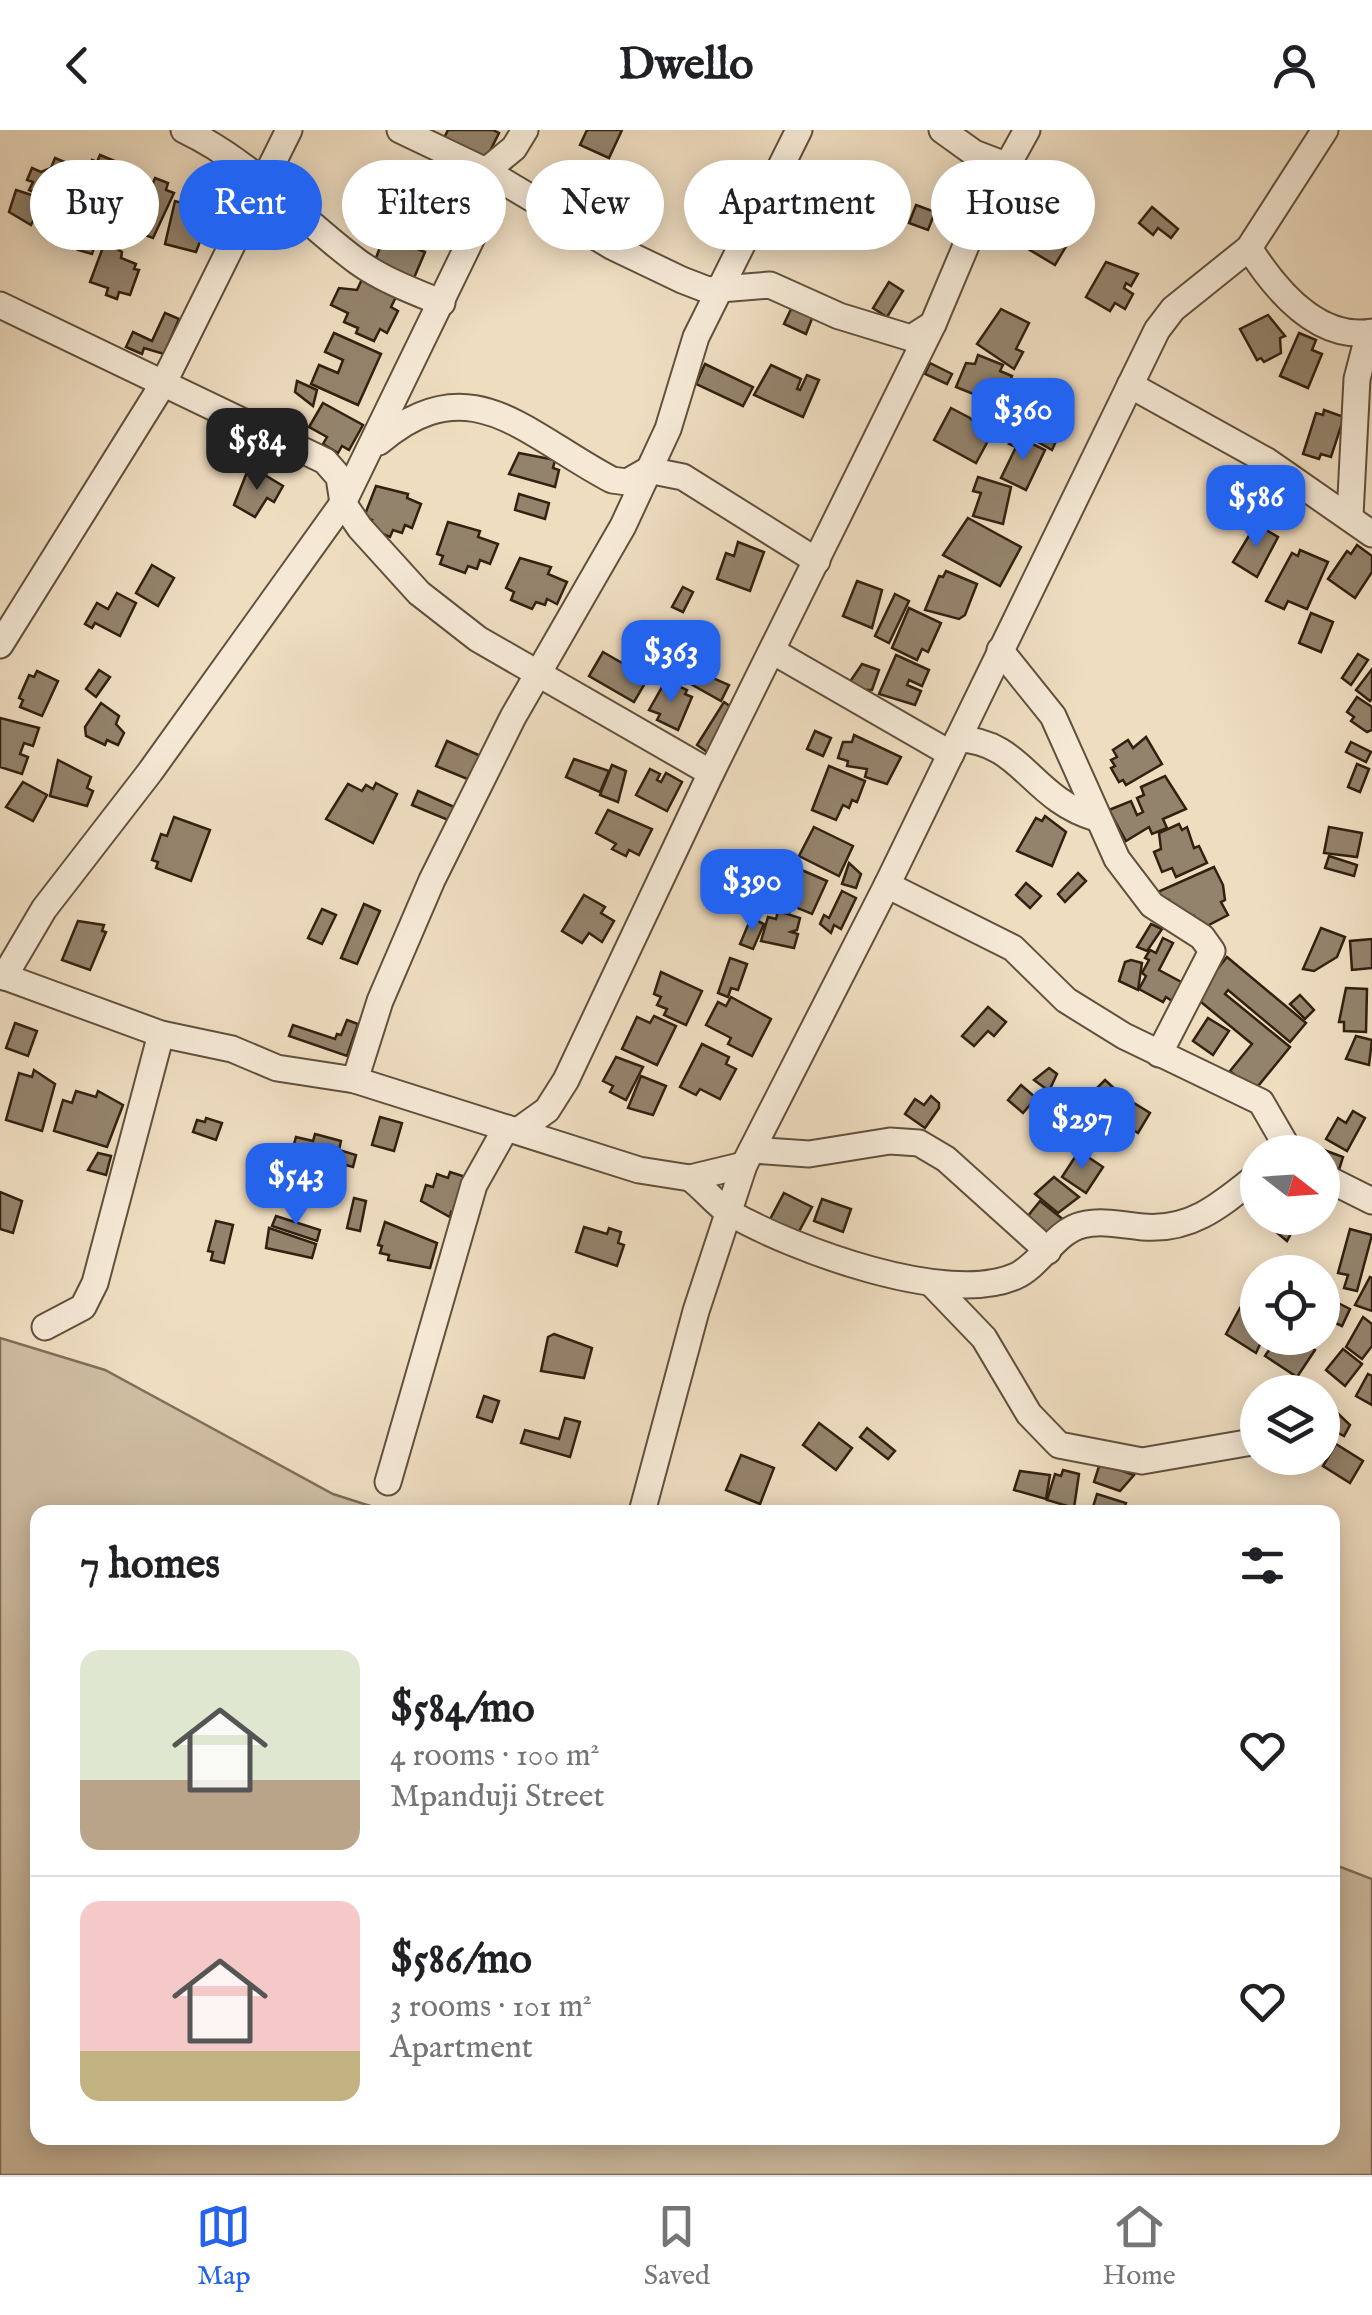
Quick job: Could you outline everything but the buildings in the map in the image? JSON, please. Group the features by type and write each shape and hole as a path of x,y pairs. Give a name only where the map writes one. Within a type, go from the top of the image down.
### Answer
{"street":[{"path":"184,130 233,160"},
{"path":"274,160 289,130"},
{"path":"400,130 463,160"},
{"path":"499,160 514,148 524,130"},
{"path":"355,1080 380,1002 432,880 513,717 600,571 668,429 696,337 799,130"},
{"path":"942,130 974,153 992,160"},
{"path":"1011,160 1027,130"},
{"path":"642,1505 726,1212 748,1157 887,885 1130,385 1166,317 1248,248 1325,130"},
{"path":"506,182 662,271 708,290 770,284 839,316 911,338 933,324"},
{"path":"322,231 356,261 442,303"},
{"path":"1248,248 1291,303 1335,330 1371,332 1357,379 1350,516"},
{"path":"0,644 162,384 229,250"},
{"path":"467,250 343,503 150,772 44,908 2,976 161,1034 232,1050 277,1068 355,1080 639,1170 690,1178 748,1157 809,1154 890,1141 919,1143 946,1159 1048,1251"},
{"path":"388,1482 474,1185 512,1129 554,1102 711,772 774,652 933,324 964,250"},
{"path":"0,305 326,461 339,477 343,503 420,593 478,639 711,772"},
{"path":"1130,385 1225,435 1372,534"},
{"path":"372,448 421,412 445,404 495,415 612,480 627,482 648,470 683,477 817,561"},
{"path":"1000,650 1052,716 1073,754 1096,818 1117,859 1152,905 1202,937 1212,951 1160,1054"},
{"path":"774,652 954,746 994,744 1058,803 1096,818"},
{"path":"887,885 1013,948 1066,1000 1160,1054 1261,1102 1278,1135"},
{"path":"45,1327 83,1306 94,1283 161,1034"},
{"path":"554,1102 559,1128 568,1145"},
{"path":"690,1178 726,1212 834,1257 933,1285 965,1286 1016,1276 1078,1225 1160,1228 1192,1221 1240,1189"},
{"path":"1340,1185 1372,1201"},
{"path":"933,1285 984,1338 1029,1414 1059,1445 1080,1453 1142,1461 1240,1444"}],"shaded area":[{"path":"0,1338 105,1370 333,1494 367,1505 30,1505 30,2145 1340,2145 1340,1867 1372,1879 1372,2175 0,2175"}]}
